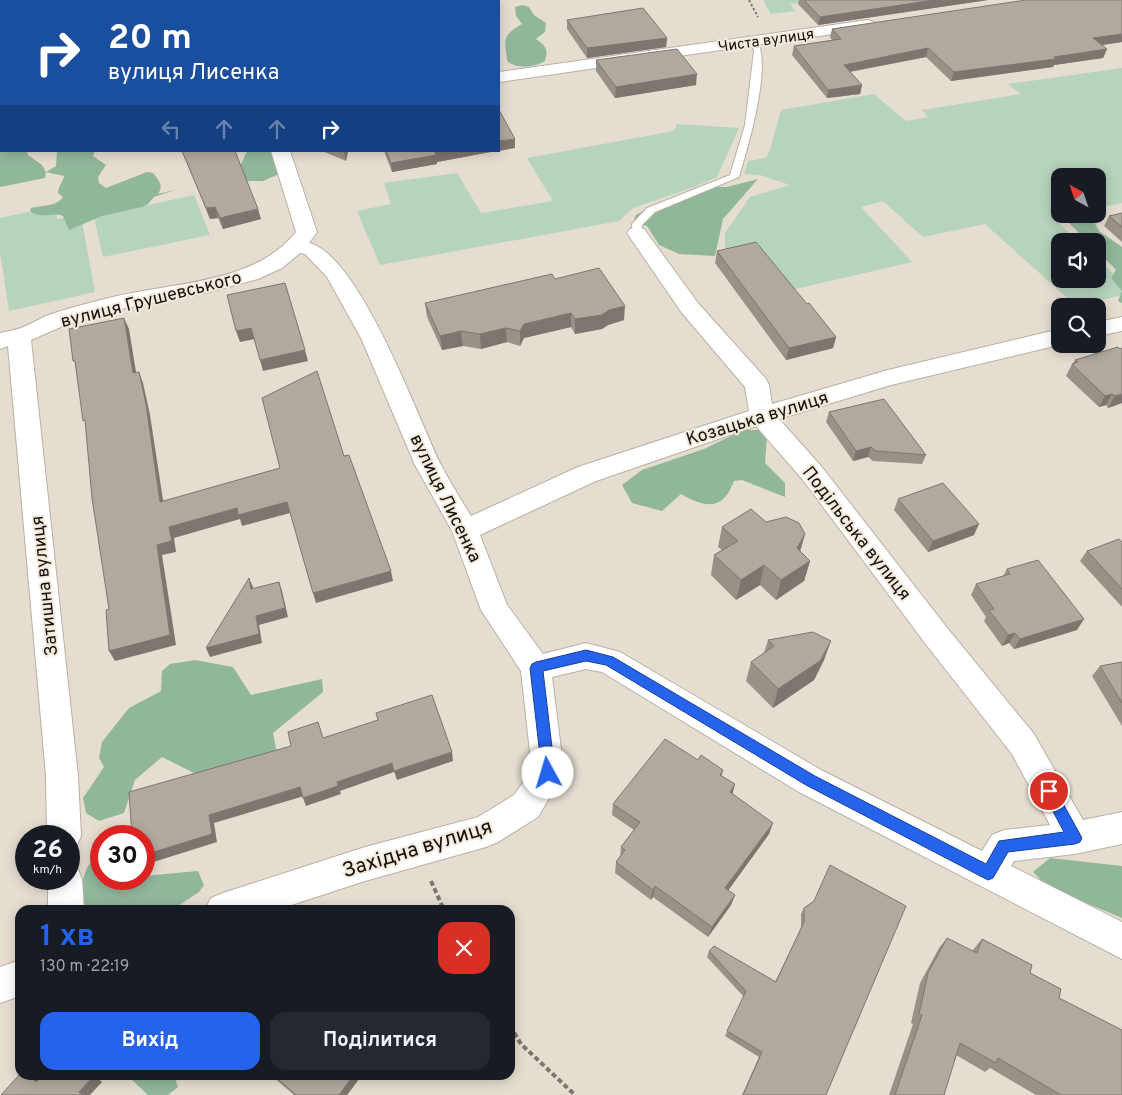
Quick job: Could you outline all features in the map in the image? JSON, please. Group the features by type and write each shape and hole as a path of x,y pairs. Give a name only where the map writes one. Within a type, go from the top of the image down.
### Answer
{"street":[{"name":"Чиста вулиця","path":"500,77 885,22"},
{"path":"280,152 290,186 301,211 307,232 296,246"},
{"path":"637,233 690,308 757,385 762,416"},
{"name":"вулиця Грушевського","path":"10,339 55,321 114,304 209,285 250,274 274,262 296,246"},
{"name":"вулиця Лисенка","path":"296,246 312,250 336,274 373,338 428,465 465,530 495,610 536,668"},
{"path":"1106,327 1122,324"},
{"name":"Затишна вулиця","path":"10,339 62,776 64,825"},
{"name":"Козацька вулиця","path":"465,530 587,474 762,416 888,378 1051,339"},
{"name":"Подільська вулиця","path":"762,416 812,473 938,638 1023,744 1075,838"},
{"path":"536,668 586,656 609,661 810,781 1122,941"},
{"name":"Західна вулиця","path":"238,905 365,864 486,830 526,806 548,773 536,668"},
{"path":"988,873 1004,846 1075,838 1122,828"},
{"path":"65,890 66,905"},
{"path":"0,985 15,980"}],"lane":[{"path":"637,233 637,224 651,210 734,177 750,125 758,52 754,42"}],"path":[{"path":"515,1034 521,1044 575,1095"}],"green space":[{"path":"763,0 823,0 790,4 795,11 771,14"},
{"path":"522,5 529,7 534,15 546,23 545,32 536,39 545,48 547,53 545,61 526,67 516,66 507,61 505,43 507,35 522,24 516,16 515,7"},
{"path":"1122,68 1122,203 1106,206 1106,168 1051,168 1051,223 1058,223 1069,233 1051,233 1051,283 985,224 923,237 883,201 861,207 912,262 791,290 725,254 725,233 750,197 790,185 760,175 744,174 748,161 766,158 781,110 874,94 906,121 928,117 922,110 1021,94 1008,84"},
{"path":"677,124 739,128 717,177 633,208 619,221 380,265 357,211 391,204 384,183 457,173 481,213 553,201 527,158 674,131"},
{"path":"0,152 27,152 28,155 42,165 46,172 45,178 0,187"},
{"path":"57,152 95,152 93,156 106,165 98,177 99,183 106,188 147,172 153,173 159,181 161,188 158,194 175,190 154,197 148,204 142,207 102,216 69,230 63,216 55,214 38,215 30,211 31,208 57,203 63,197 58,193 64,176 46,172 56,166"},
{"path":"247,152 271,152 280,168 277,175 263,181 245,181 237,173"},
{"path":"758,179 723,219 715,256 679,254 659,245 647,226 637,224 634,219 636,215 652,206 703,187 727,187"},
{"path":"194,195 210,235 103,257 94,217"},
{"path":"56,206 57,219 81,216 95,292 9,311 0,252 0,218"},
{"path":"1069,223 1095,223 1102,233 1079,233"},
{"path":"1106,236 1122,247 1122,291 1111,278 1116,270 1106,259"},
{"path":"1106,267 1122,282 1122,295 1106,299 1067,298 1056,288 1106,288"},
{"path":"1122,291 1122,303 1118,301"},
{"path":"743,430 762,430 767,436 765,463 785,483 785,497 742,480 734,481 730,491 719,502 705,504 681,494 662,511 632,503 622,485 642,470 704,449"},
{"path":"195,660 233,667 251,695 322,679 323,692 273,733 277,753 216,784 162,757 135,780 124,813 99,821 86,813 83,798 104,767 99,758 102,742 129,708 161,691 162,671 170,664"},
{"path":"1050,858 1122,866 1122,918 1048,887 1033,872"},
{"path":"90,864 90,890 155,890 155,875 198,871 204,885 199,892 180,905 85,905 79,898"},
{"path":"132,1080 176,1080 178,1087 168,1095 148,1095"}],"building":[{"path":"804,0 935,0 820,17"},
{"path":"1026,0 1122,0 1122,34 1093,38 1107,49 1054,57 1056,59 954,72 928,48 844,65 862,85 828,90 794,46 841,39 832,29"},
{"path":"643,8 667,38 587,48 567,20"},
{"path":"677,49 697,74 616,87 596,60"},
{"path":"500,112 515,139 500,141"},
{"path":"182,152 235,152 258,209 220,218 215,207 206,208"},
{"path":"386,152 435,152 436,155 391,163"},
{"path":"1122,213 1122,227 1109,216"},
{"path":"756,242 836,337 789,348 717,251"},
{"path":"599,268 625,306 609,310 602,315 575,319 571,313 524,324 520,331 506,328 480,334 461,331 440,336 425,303 552,274 555,279"},
{"path":"285,283 305,350 260,360 251,328 236,331 227,295"},
{"path":"124,318 133,373 139,372 146,404 160,502 280,468 262,398 317,371 344,456 349,455 391,571 313,593 287,502 238,515 237,508 169,527 172,541 157,545 170,635 109,651 106,610 109,609 92,498 85,420 83,421 69,329"},
{"path":"1118,347 1122,348 1122,394 1115,396 1112,394 1105,396 1072,364 1078,362 1075,360 1098,353 1106,353 1106,351"},
{"path":"884,399 926,455 876,451 871,447 856,451 829,412"},
{"path":"943,483 979,524 933,541 898,499"},
{"path":"751,509 766,522 786,517 799,523 805,534 797,548 810,561 781,580 764,565 741,580 714,555 738,541 722,527"},
{"path":"1119,539 1122,542 1122,589 1087,551"},
{"path":"1038,560 1084,619 1020,639 1015,633 1008,635 989,610 994,609 976,584 1010,574 1007,569"},
{"path":"249,578 251,589 279,582 285,608 256,616 259,634 206,648"},
{"path":"813,632 831,641 820,661 778,689 751,662 774,646 768,640"},
{"path":"1122,662 1122,703 1100,666"},
{"path":"432,695 452,752 394,771 392,763 337,782 338,786 303,798 300,787 209,815 212,834 155,852 155,825 131,825 129,792 291,746 288,732 318,722 323,738 378,720 376,713"},
{"path":"665,739 698,760 701,755 723,770 720,775 735,784 730,792 773,823 725,888 735,895 712,927 655,886 653,890 616,862 625,850 621,847 640,822 613,804"},
{"path":"830,865 906,906 826,1095 743,1095 762,1052 727,1031 746,991 709,951 714,946 776,982 804,922 804,908 814,901"},
{"path":"947,938 977,953 982,939 1032,965 1030,973 1061,989 1059,998 1122,1030 1122,1095 1061,1095 998,1058 996,1063 960,1043 944,1095 895,1095 922,1015 919,1014 928,973"},
{"path":"15,1080 34,1080 36,1082 38,1080 90,1080 79,1092 82,1095 1,1095"},
{"path":"279,1080 350,1080 339,1095 296,1095"}],"route":[{"path":"548,773 536,668 586,656 609,661 810,781 988,873 1004,846 1075,838 1049,791"}]}
